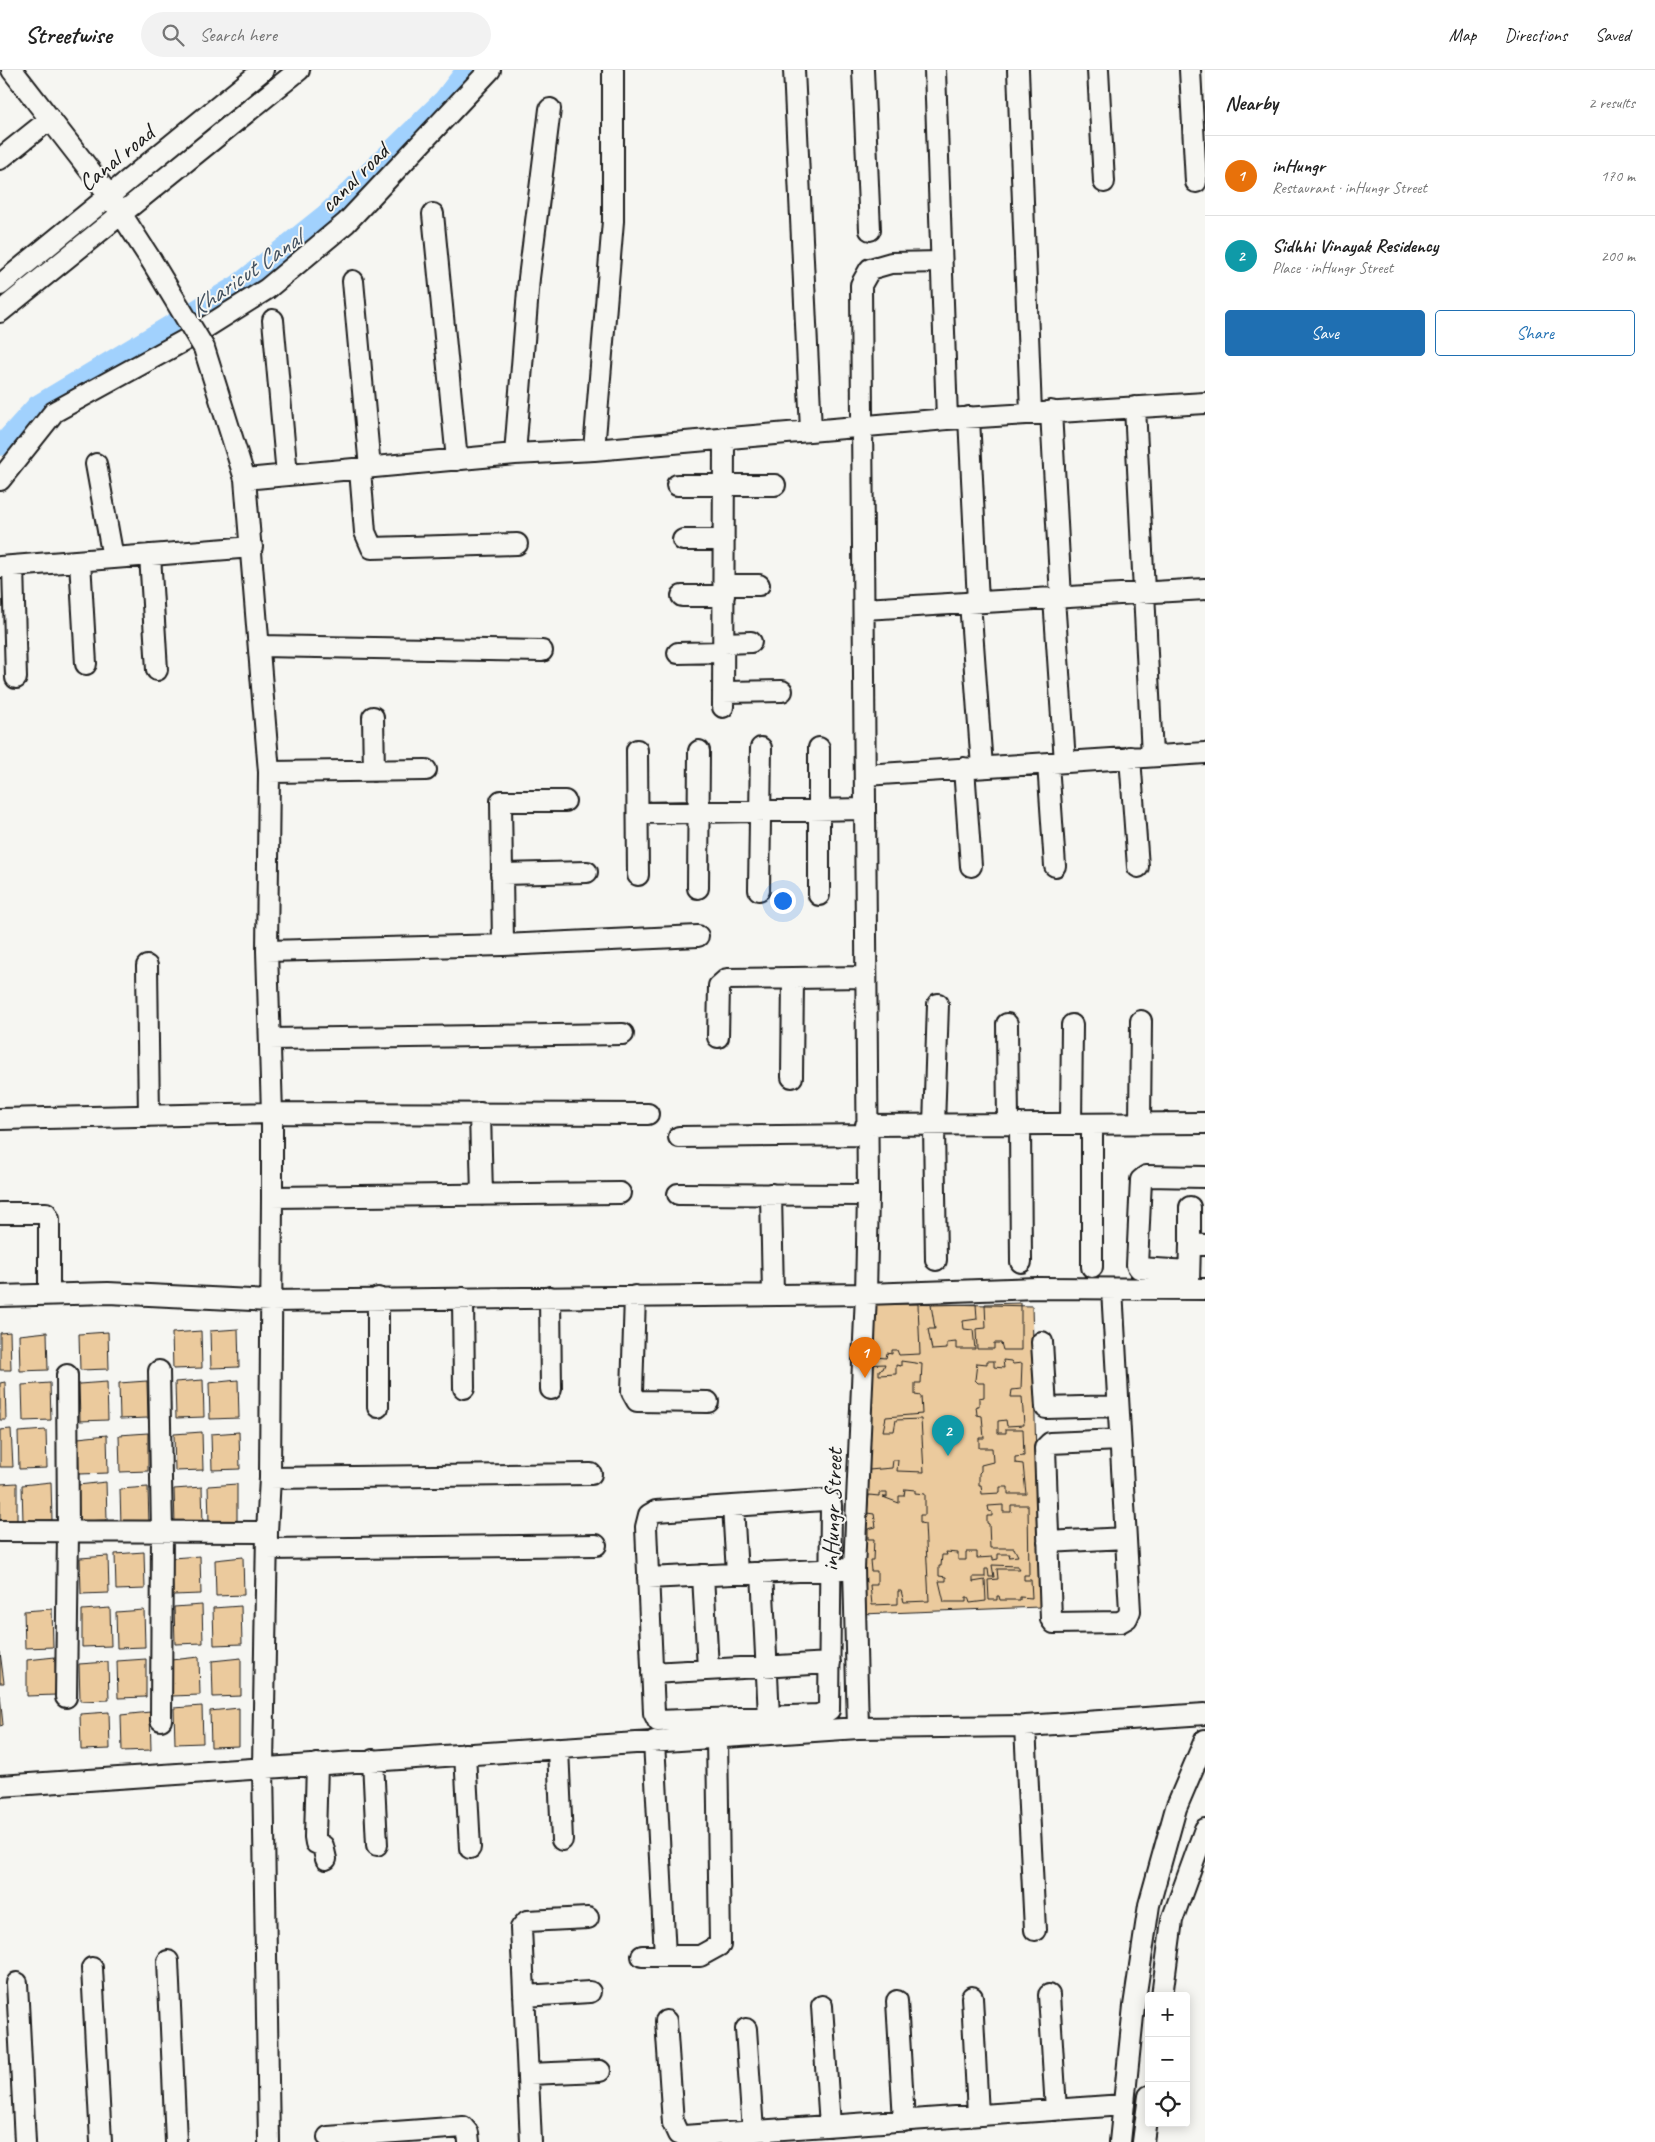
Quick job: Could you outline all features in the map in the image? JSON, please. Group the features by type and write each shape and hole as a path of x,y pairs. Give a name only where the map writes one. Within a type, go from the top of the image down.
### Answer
{"street":[{"path":"12,70 109,195 204,348 245,479 269,772 267,950 272,1113 272,1197 270,1478 263,1767 269,2142"},
{"name":"Canal road","path":"0,285 263,70"},
{"path":"0,312 299,70"},
{"name":"canal road","path":"0,480 54,412 189,338 259,294 339,229 475,89 490,70"},
{"path":"594,450 613,221 613,70"},
{"path":"794,70 811,430"},
{"path":"863,70 870,230"},
{"path":"935,70 947,419"},
{"path":"1018,70 1031,413"},
{"path":"1098,70 1104,182"},
{"path":"1190,70 1196,182"},
{"path":"515,454 529,278 550,109"},
{"path":"0,159 50,119"},
{"path":"433,214 457,460"},
{"name":"inHungr Street","path":"858,1728 854,1569 866,1294 868,1195 861,285 870,269 891,263 941,262"},
{"path":"353,281 365,469 365,532 372,548 517,544"},
{"path":"273,320 286,475"},
{"path":"245,479 515,454 594,450 969,417 1205,403"},
{"path":"1135,407 1152,756"},
{"path":"1051,411 1057,598 1055,866"},
{"path":"969,417 974,602 971,866"},
{"path":"724,438 723,699 782,691"},
{"path":"96,464 113,558"},
{"path":"677,485 775,485"},
{"path":"683,540 724,540"},
{"path":"16,678 6,567 252,547"},
{"path":"150,555 157,670"},
{"path":"80,561 86,664"},
{"path":"682,596 759,585"},
{"path":"864,609 1205,589"},
{"path":"678,652 751,642"},
{"path":"260,646 542,651"},
{"path":"373,717 374,771"},
{"path":"759,890 761,748"},
{"path":"819,748 819,895"},
{"path":"637,750 638,875"},
{"path":"698,888 699,750"},
{"path":"865,775 1205,752"},
{"path":"1130,758 1138,867"},
{"path":"269,772 426,770"},
{"path":"503,945 501,801 565,801"},
{"path":"638,813 864,809"},
{"path":"501,874 587,872"},
{"path":"267,950 503,945 698,936"},
{"path":"147,966 149,1116"},
{"path":"718,1036 719,986 727,979 866,977"},
{"path":"792,1077 793,978"},
{"path":"936,1260 934,1125 938,1004"},
{"path":"1140,1124 1141,1021"},
{"path":"1007,1024 1021,1262"},
{"path":"1071,1124 1072,1025"},
{"path":"270,1039 623,1034"},
{"path":"0,1119 272,1113 648,1114"},
{"path":"480,1113 482,1195"},
{"path":"679,1137 867,1130 934,1125 1205,1123"},
{"path":"1092,1124 1092,1267"},
{"path":"1194,1283 1139,1268 1137,1265 1141,1180 1146,1176 1205,1177"},
{"path":"272,1197 620,1193"},
{"path":"678,1194 868,1195"},
{"path":"771,1194 773,1295"},
{"path":"1190,1206 1197,1244 1194,1283"},
{"path":"0,1213 46,1212 49,1220 49,1294"},
{"path":"0,1296 108,1293 270,1301 378,1298 866,1294 1037,1288 1112,1289 1194,1283"},
{"path":"1112,1289 1130,1611 1127,1618 1120,1622 1054,1623 1051,1619 1044,1452 1047,1445 1120,1440"},
{"path":"635,1296 632,1392 636,1401 708,1402"},
{"path":"550,1297 551,1388"},
{"path":"378,1298 378,1407"},
{"path":"463,1298 464,1388"},
{"path":"1042,1342 1046,1408 1118,1406"},
{"path":"159,1372 162,1531 161,1720"},
{"path":"66,1697 67,1375"},
{"path":"270,1478 591,1474"},
{"path":"824,1500 830,1502 829,1710 818,1715 658,1721 654,1713 652,1673 646,1527 649,1515 656,1512 733,1506 824,1500"},
{"path":"733,1506 737,1573"},
{"path":"0,1531 162,1531 267,1540 596,1545"},
{"path":"1048,1542 1126,1538"},
{"path":"648,1578 854,1569"},
{"path":"762,1572 769,1717"},
{"path":"703,1575 708,1670"},
{"path":"652,1673 830,1663"},
{"path":"0,1786 858,1728 1025,1726 1205,1714"},
{"path":"1025,1726 1034,1930"},
{"path":"642,1956 702,1956 720,1945 717,1737"},
{"path":"1120,2142 1134,2006 1149,1905 1176,1808 1205,1740"},
{"path":"654,1741 666,1956"},
{"path":"558,1748 562,1840"},
{"path":"465,1754 470,1848"},
{"path":"373,1760 377,1845"},
{"path":"317,1764 315,1837 316,1843 323,1846 326,1859"},
{"path":"1163,1992 1172,1920 1205,1829"},
{"path":"532,2142 520,1934 523,1923 528,1921 588,1918"},
{"path":"168,1961 176,2142"},
{"path":"92,1968 101,2142"},
{"path":"17,1983 25,2142"},
{"path":"524,1996 590,1992"},
{"path":"1049,1995 1056,2110"},
{"path":"972,1997 978,2115"},
{"path":"897,2001 904,2121"},
{"path":"822,2006 830,2126"},
{"path":"666,2021 673,2123 678,2134 684,2136 753,2132 797,2135 830,2126 1123,2105"},
{"path":"746,2029 753,2132"},
{"path":"529,2074 600,2070"},
{"path":"1142,2142 1145,2122"},
{"path":"328,2137 377,2138 462,2127 468,2133 469,2142"}],"building":[{"path":"857,1302 1032,1306 1040,1607 862,1614"},
{"path":"1021,1303 1021,1350 1003,1350 1001,1343 994,1343 994,1349 977,1349 976,1329 986,1328 985,1304"},
{"path":"875,1304 918,1304 920,1354 899,1355 897,1350 892,1350 892,1354 887,1353 886,1358 865,1356"},
{"path":"976,1304 977,1319 963,1321 964,1329 973,1330 975,1349 956,1349 956,1342 947,1343 947,1349 932,1350 928,1329 935,1329 931,1305"},
{"path":"238,1329 239,1367 211,1368 210,1331"},
{"path":"201,1331 202,1368 173,1369 172,1333"},
{"path":"10,1332 11,1370 0,1370 0,1333"},
{"path":"47,1332 48,1370 20,1371 19,1335"},
{"path":"108,1332 109,1369 80,1370 79,1334"},
{"path":"1003,1360 1011,1361 1013,1364 1022,1363 1021,1389 1012,1390 1011,1397 1022,1397 1024,1425 1007,1426 1006,1420 998,1421 998,1433 1006,1433 1006,1429 1023,1429 1024,1456 1015,1457 1015,1463 1023,1464 1026,1494 1008,1494 1008,1487 1000,1487 1000,1493 982,1494 981,1485 979,1485 981,1465 993,1462 992,1448 979,1448 979,1438 984,1438 982,1416 977,1415 976,1406 979,1406 979,1398 984,1397 984,1383 978,1383 975,1380 977,1363 987,1364 987,1361 994,1361 994,1367 1004,1368"},
{"path":"901,1361 922,1364 921,1383 915,1383 915,1395 921,1396 922,1414 886,1417 883,1431 894,1431 896,1420 921,1419 924,1472 897,1471 898,1460 893,1460 892,1468 869,1470 869,1465 865,1464 866,1432 871,1430 863,1365 885,1364 883,1369 879,1370 879,1375 896,1374 896,1365 901,1366"},
{"path":"203,1380 204,1417 176,1418 175,1382"},
{"path":"238,1380 239,1418 210,1419 209,1383"},
{"path":"147,1381 148,1418 120,1419 119,1383"},
{"path":"5,1382 6,1420 0,1420 0,1383"},
{"path":"107,1382 108,1420 80,1421 79,1384"},
{"path":"50,1383 51,1420 23,1421 22,1385"},
{"path":"11,1429 13,1467 0,1467 0,1430"},
{"path":"46,1430 47,1468 19,1469 18,1432"},
{"path":"202,1432 203,1470 175,1471 174,1434"},
{"path":"239,1432 240,1469 212,1470 211,1434"},
{"path":"148,1433 148,1471 120,1472 119,1435"},
{"path":"107,1435 108,1473 79,1474 78,1438"},
{"path":"51,1482 52,1520 23,1521 22,1485"},
{"path":"106,1482 107,1520 79,1521 78,1485"},
{"path":"17,1483 17,1521 0,1521 0,1484"},
{"path":"237,1484 237,1521 209,1522 208,1486"},
{"path":"148,1487 149,1525 121,1526 120,1489"},
{"path":"202,1487 203,1524 175,1525 174,1489"},
{"path":"905,1489 925,1494 925,1515 920,1515 920,1523 925,1524 929,1601 904,1602 901,1591 898,1591 898,1604 872,1605 870,1585 877,1585 877,1571 871,1571 870,1560 873,1560 874,1539 868,1539 868,1529 876,1527 874,1514 867,1513 869,1495 879,1496 879,1493 887,1493 887,1497 883,1497 899,1503 899,1496 904,1496"},
{"path":"1003,1505 1003,1512 1011,1512 1011,1505 1028,1505 1029,1575 1024,1575 1024,1580 1031,1580 1032,1598 1020,1597 1020,1600 1000,1600 999,1596 997,1596 997,1600 989,1600 988,1580 998,1579 997,1569 1020,1569 1018,1566 992,1565 994,1577 989,1577 988,1569 985,1569 985,1577 973,1577 973,1582 985,1580 986,1601 970,1603 968,1597 966,1597 966,1602 944,1602 939,1581 946,1581 946,1577 939,1576 939,1566 941,1566 942,1555 947,1555 946,1552 958,1553 958,1560 966,1560 966,1552 977,1552 977,1558 993,1557 993,1560 998,1559 998,1554 1010,1554 1009,1557 1018,1556 1014,1548 990,1548 987,1516 992,1516 992,1512 989,1511 988,1506"},
{"path":"144,1552 145,1589 116,1590 115,1554"},
{"path":"108,1556 109,1593 81,1594 80,1558"},
{"path":"200,1556 201,1594 173,1595 172,1558"},
{"path":"243,1557 244,1595 216,1596 215,1560"},
{"path":"202,1605 203,1643 175,1644 174,1607"},
{"path":"241,1606 242,1644 214,1645 213,1608"},
{"path":"110,1608 111,1646 82,1647 82,1610"},
{"path":"52,1609 53,1647 25,1648 24,1611"},
{"path":"144,1610 145,1647 117,1648 116,1612"},
{"path":"0,1652 4,1683 0,1683"},
{"path":"55,1657 56,1695 27,1696 27,1660"},
{"path":"199,1657 200,1695 172,1696 171,1660"},
{"path":"241,1658 241,1696 213,1697 212,1661"},
{"path":"146,1659 146,1697 118,1698 117,1661"},
{"path":"108,1662 109,1700 80,1701 79,1664"},
{"path":"0,1695 3,1725 0,1726"},
{"path":"202,1706 203,1743 175,1744 174,1708"},
{"path":"239,1708 239,1746 211,1747 210,1711"},
{"path":"109,1712 110,1749 81,1750 80,1714"},
{"path":"150,1712 151,1750 122,1751 121,1715"}],"waterway":[{"name":"Kharicut Canal","path":"0,446 37,405 237,285 328,212 443,100 466,70"}],"place":[{"name":"inHungr","path":"865,1378"},
{"name":"Sidhhi Vinayak Residency","path":"948,1456"}]}
